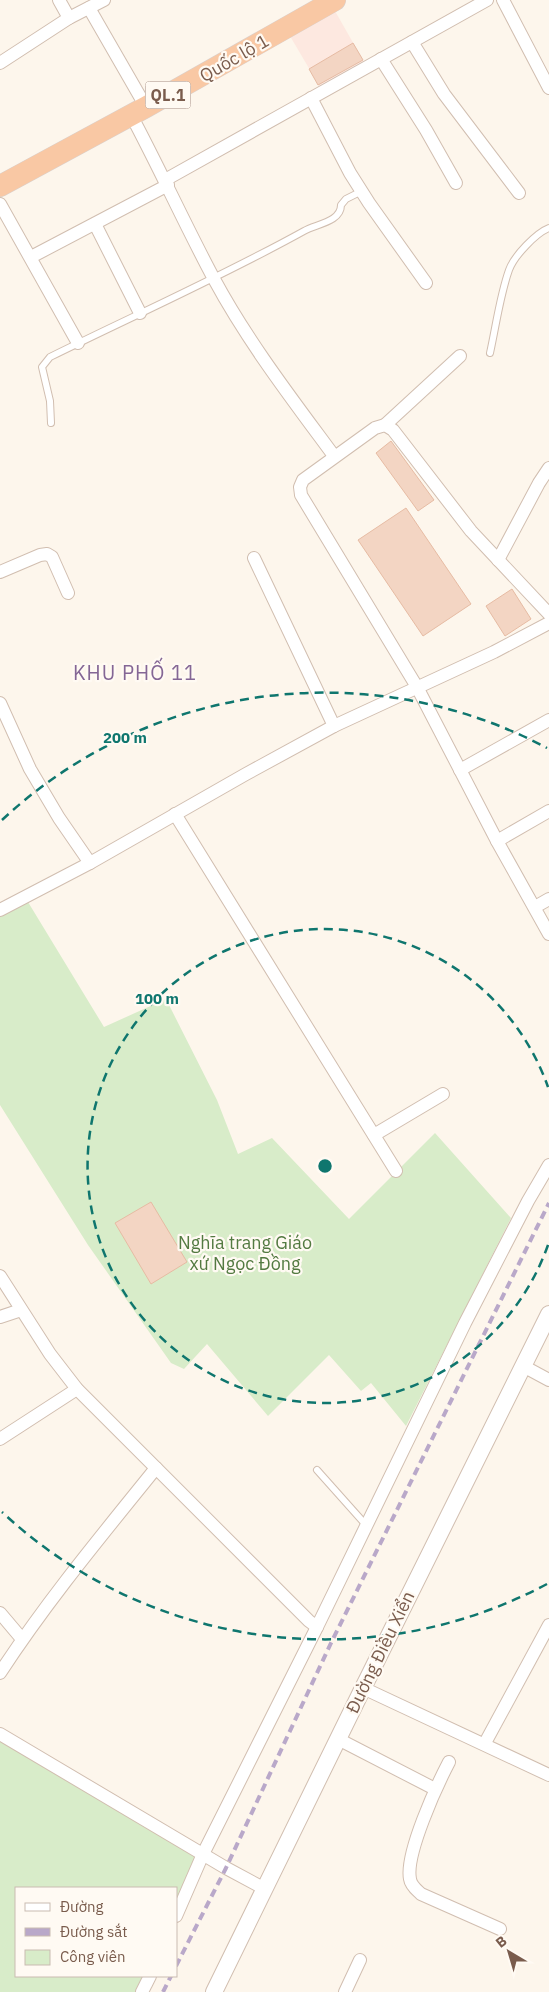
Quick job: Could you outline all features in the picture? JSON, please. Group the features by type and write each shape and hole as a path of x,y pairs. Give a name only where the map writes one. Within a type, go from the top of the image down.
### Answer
{"highway":[{"name":"Quốc lộ 1","path":"0,186 139,111 335,0"}],"street":[{"path":"59,0 69,18"},
{"path":"31,257 95,224 311,98 487,0"},
{"path":"503,0 549,88"},
{"path":"0,63 69,18 98,3 166,182 214,279 248,337 334,456"},
{"path":"412,42 444,94 519,193"},
{"path":"381,59 430,137 456,183"},
{"path":"311,98 350,173 426,283"},
{"path":"0,204 78,343"},
{"path":"95,224 140,313"},
{"path":"460,356 385,425 375,428 303,480 300,487 301,495 417,687 497,841 549,934"},
{"path":"385,425 392,430 471,531 549,614"},
{"path":"498,560 538,483 549,468"},
{"path":"0,572 40,555 47,554 52,557 68,593"},
{"path":"254,558 334,726"},
{"path":"0,910 90,863 334,726 549,623"},
{"path":"0,703 30,769 59,818 90,863"},
{"path":"460,770 549,720"},
{"path":"497,841 549,811"},
{"path":"175,814 396,1171"},
{"path":"535,908 549,899"},
{"path":"374,1135 443,1094"},
{"path":"178,1911 203,1854 317,1627 465,1323 528,1201 549,1165"},
{"path":"0,1276 50,1354 77,1388 317,1627"},
{"path":"0,1317 21,1310"},
{"name":"Đường Điều Xiển","path":"214,1992 549,1314"},
{"path":"523,1366 549,1380"},
{"path":"0,1439 77,1388"},
{"path":"0,1673 22,1639 156,1468"},
{"path":"0,1613 22,1639"},
{"path":"485,1743 549,1625"},
{"path":"363,1688 549,1774"},
{"path":"0,1734 265,1889"},
{"path":"338,1739 435,1789"},
{"path":"449,1762 435,1789 413,1849 409,1878 412,1885 421,1894 500,1929"},
{"path":"345,1992 360,1960"},
{"path":"142,1992 150,1977"}],"lane":[{"path":"51,424 50,401 42,367 50,357 214,279 308,228 338,216 341,205 346,199 362,191"},
{"path":"490,353 510,268 525,246 543,230 549,228"},
{"path":"317,1470 366,1525"}],"shaded area":[{"path":"335,11 364,62 320,87 290,36"}],"green space":[{"name":"Nghĩa trang Giáo xứ Ngọc Đồng","path":"28,902 104,1027 166,999 217,1100 238,1154 272,1138 349,1219 435,1133 511,1218 406,1426 371,1383 361,1391 329,1355 268,1416 207,1344 184,1369 171,1363 88,1245 0,1105 0,916"},
{"path":"0,1741 196,1857 178,1898 178,1887 15,1887 15,1977 144,1977 136,1992 0,1992"}],"building":[{"path":"353,43 363,60 318,85 309,69"},
{"path":"391,441 434,500 418,511 376,453"},
{"path":"406,508 471,604 423,636 358,540"},
{"path":"512,589 531,619 505,636 486,606"},
{"path":"151,1202 187,1262 151,1284 115,1223"}],"railway":[{"path":"178,1962 226,1868 331,1643 549,1203"},
{"path":"163,1992 170,1977"}],"district":[{"name":"KHU PHỐ 11","path":"135,672"}]}
